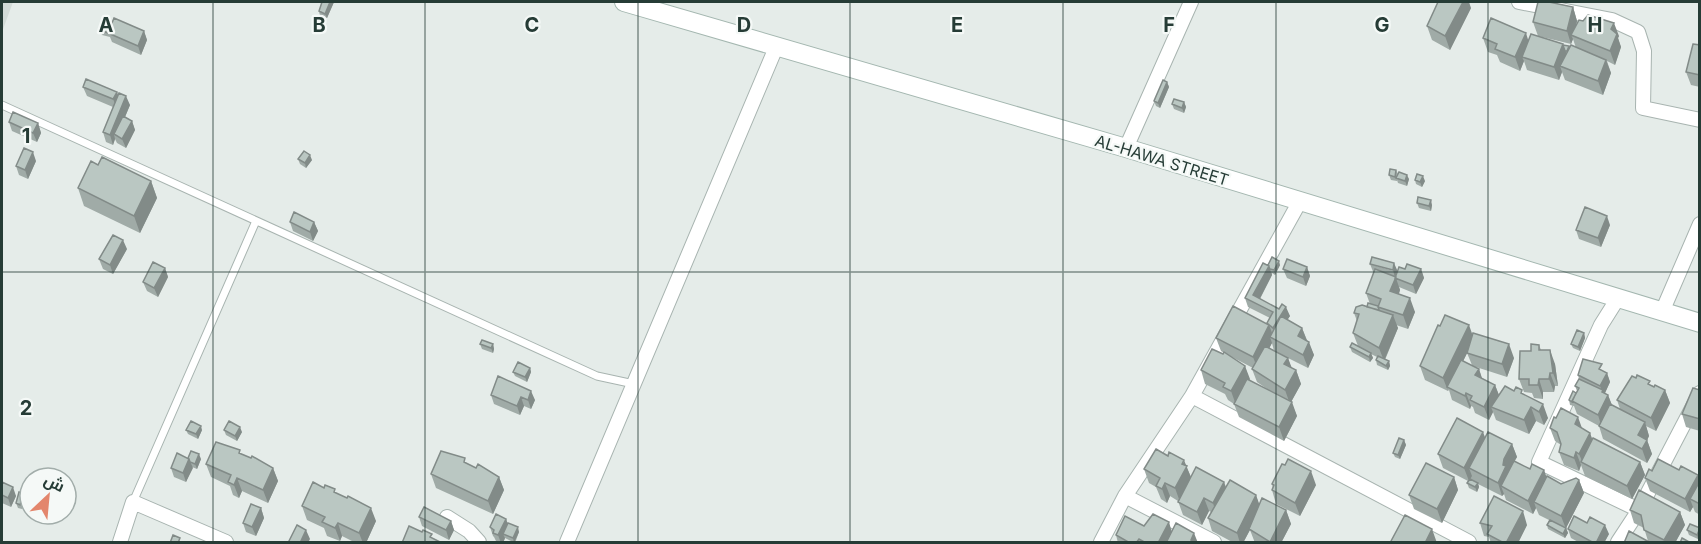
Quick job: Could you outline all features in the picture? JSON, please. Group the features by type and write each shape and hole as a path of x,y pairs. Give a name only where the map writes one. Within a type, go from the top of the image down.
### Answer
{"street":[{"name":"AL-HAWA STREET","path":"624,2 1126,148 1700,323"},
{"path":"1126,148 1191,2"},
{"path":"1518,2 1612,20 1638,32 1644,51 1644,108 1700,120"},
{"path":"567,543 777,45"},
{"path":"1101,543 1125,496 1192,396 1300,201"},
{"path":"1662,312 1700,224"},
{"path":"1618,298 1601,325 1539,462 1639,510"},
{"path":"1618,543 1639,510 1700,393"},
{"path":"1192,396 1469,543"},
{"path":"1125,496 1214,543"},
{"path":"120,543 133,502 226,543"},
{"path":"447,518 469,531 479,543"}],"lane":[{"path":"2,105 597,376 634,384"},
{"path":"133,502 256,221"}],"shaded area":[{"path":"2,2 13,2 2,32"}],"building":[{"path":"322,2 330,2 325,14 319,11"},
{"path":"1438,2 1463,2 1445,36 1427,26"},
{"path":"1538,2 1573,7 1567,31 1533,22"},
{"path":"1588,15 1614,23 1611,29 1617,34 1610,51 1571,35 1579,20 1583,21"},
{"path":"114,18 144,31 138,46 108,33"},
{"path":"1491,18 1526,33 1515,57 1495,49 1497,44 1483,38"},
{"path":"104,22 111,25 108,33 100,30"},
{"path":"1531,34 1563,44 1554,67 1522,57"},
{"path":"1693,44 1700,45 1700,75 1686,72"},
{"path":"1571,45 1606,60 1598,81 1560,66"},
{"path":"86,79 117,92 113,99 83,87"},
{"path":"1163,80 1167,82 1158,103 1154,101"},
{"path":"119,93 126,96 110,135 103,132"},
{"path":"1174,99 1184,102 1182,108 1172,104"},
{"path":"13,112 38,123 33,133 9,122"},
{"path":"123,116 132,121 122,139 114,134"},
{"path":"24,148 33,152 25,170 16,166"},
{"path":"304,151 310,155 305,163 298,159"},
{"path":"102,157 151,181 134,216 78,188 91,161 98,165"},
{"path":"1390,169 1396,170 1395,177 1389,175"},
{"path":"1399,172 1407,175 1405,181 1396,178"},
{"path":"1417,174 1423,176 1420,182 1415,180"},
{"path":"1418,197 1431,200 1429,206 1417,203"},
{"path":"1585,207 1607,216 1598,238 1576,230"},
{"path":"294,212 314,222 310,232 290,222"},
{"path":"113,235 123,240 110,265 99,259"},
{"path":"1272,257 1279,261 1274,270 1268,265"},
{"path":"1372,257 1394,263 1393,270 1370,264"},
{"path":"1287,259 1307,267 1303,277 1283,269"},
{"path":"153,262 165,268 154,288 143,282"},
{"path":"1263,263 1269,266 1253,295 1279,309 1282,304 1286,307 1273,328 1267,323 1273,312 1245,298"},
{"path":"1407,264 1421,269 1413,285 1395,278 1399,267 1405,269"},
{"path":"1375,269 1396,277 1390,291 1410,298 1403,315 1378,307 1381,299 1366,293"},
{"path":"1368,303 1378,306 1379,310 1367,307"},
{"path":"1362,305 1393,315 1379,348 1353,333 1359,314 1354,313 1356,307"},
{"path":"1233,306 1269,325 1253,357 1216,338"},
{"path":"1445,315 1469,325 1443,378 1420,366 1438,325 1440,326"},
{"path":"1281,316 1302,328 1298,336 1309,342 1303,355 1270,337"},
{"path":"1577,330 1584,333 1578,347 1571,344"},
{"path":"1473,333 1509,344 1502,364 1467,353"},
{"path":"482,340 493,344 491,348 480,344"},
{"path":"1352,343 1371,353 1369,357 1350,347"},
{"path":"1531,344 1539,345 1539,350 1550,350 1553,373 1550,373 1549,379 1539,379 1538,385 1529,385 1529,379 1519,379 1520,351 1531,351"},
{"path":"1265,346 1288,358 1284,364 1296,370 1285,390 1252,369"},
{"path":"1212,349 1223,354 1224,352 1245,366 1231,391 1223,387 1225,383 1201,370"},
{"path":"1378,356 1389,361 1386,366 1376,360"},
{"path":"1583,359 1602,364 1599,369 1607,373 1600,386 1578,375"},
{"path":"1461,360 1479,369 1475,375 1495,385 1484,407 1470,400 1472,396 1466,393 1465,396 1447,387"},
{"path":"518,362 530,368 525,377 513,372"},
{"path":"1637,375 1650,381 1648,384 1665,390 1651,418 1617,400 1632,376 1636,378"},
{"path":"498,376 531,391 528,400 521,397 517,406 491,395"},
{"path":"1247,379 1292,402 1279,427 1234,404"},
{"path":"1579,379 1603,390 1602,392 1608,395 1598,415 1572,401 1579,388 1575,386"},
{"path":"1505,386 1514,391 1516,387 1522,390 1521,393 1543,404 1539,412 1531,407 1524,420 1491,407"},
{"path":"1693,388 1700,390 1700,419 1682,414"},
{"path":"1573,391 1576,393 1572,402 1569,400"},
{"path":"1610,404 1645,422 1638,435 1647,440 1642,449 1599,426"},
{"path":"1561,408 1578,417 1575,424 1590,433 1579,454 1576,452 1574,458 1559,452 1561,444 1557,432 1550,428"},
{"path":"1457,418 1483,432 1464,468 1438,454"},
{"path":"191,421 201,426 196,434 186,430"},
{"path":"229,421 240,427 235,436 224,430"},
{"path":"1488,432 1512,444 1504,459 1503,465 1506,466 1498,483 1469,468"},
{"path":"1399,438 1404,440 1398,455 1393,453"},
{"path":"1593,438 1640,462 1627,486 1581,462"},
{"path":"216,442 240,450 239,453 251,458 252,456 273,468 263,490 237,478 234,485 228,482 231,475 206,464"},
{"path":"1156,449 1168,456 1169,452 1184,460 1182,464 1187,466 1175,488 1165,483 1162,489 1156,486 1160,478 1144,469"},
{"path":"191,451 199,454 195,464 188,458"},
{"path":"441,451 465,458 464,462 476,468 478,464 499,477 488,501 431,474"},
{"path":"177,453 189,459 183,473 171,468"},
{"path":"1288,459 1311,471 1295,503 1272,490 1274,485 1272,484 1282,464 1285,465"},
{"path":"1658,459 1679,470 1681,466 1698,475 1685,499 1645,478 1649,469 1652,471"},
{"path":"1514,461 1530,469 1532,464 1544,470 1528,501 1501,486"},
{"path":"1426,463 1454,477 1437,509 1409,495"},
{"path":"1196,467 1224,482 1213,503 1204,498 1197,512 1178,502"},
{"path":"1547,476 1561,484 1576,478 1579,480 1561,516 1534,502"},
{"path":"1470,479 1478,483 1475,487 1467,483"},
{"path":"1230,480 1256,495 1237,533 1208,518"},
{"path":"1700,481 1700,504 1690,499"},
{"path":"2,482 13,487 8,498 2,495"},
{"path":"313,482 324,488 325,485 335,489 334,492 347,498 348,496 371,508 359,533 338,523 335,528 322,522 325,517 302,506"},
{"path":"1639,490 1680,512 1664,540 1644,530 1641,515 1630,510"},
{"path":"1494,496 1523,511 1506,543 1487,534 1492,526 1480,523"},
{"path":"1262,498 1286,510 1270,542 1249,529"},
{"path":"251,504 261,508 252,527 243,523"},
{"path":"424,507 451,521 446,530 419,517"},
{"path":"496,514 506,519 498,535 493,533 494,530 490,527"},
{"path":"1153,514 1169,522 1158,543 1146,543 1139,539 1136,543 1130,543 1116,535 1125,516 1144,526"},
{"path":"1405,515 1432,529 1425,543 1390,543"},
{"path":"1574,516 1587,523 1590,517 1605,525 1596,543 1568,529"},
{"path":"1550,520 1566,528 1563,534 1547,525"},
{"path":"508,523 518,527 513,538 503,534"},
{"path":"1176,523 1194,533 1192,543 1166,543"},
{"path":"1690,524 1700,528 1697,535 1687,530"},
{"path":"297,525 306,530 300,543 288,543"},
{"path":"409,526 432,534 430,537 442,543 402,543"},
{"path":"1629,531 1651,543 1624,543"},
{"path":"173,535 180,538 178,543 170,543"},
{"path":"1682,538 1691,543 1680,543"}]}
